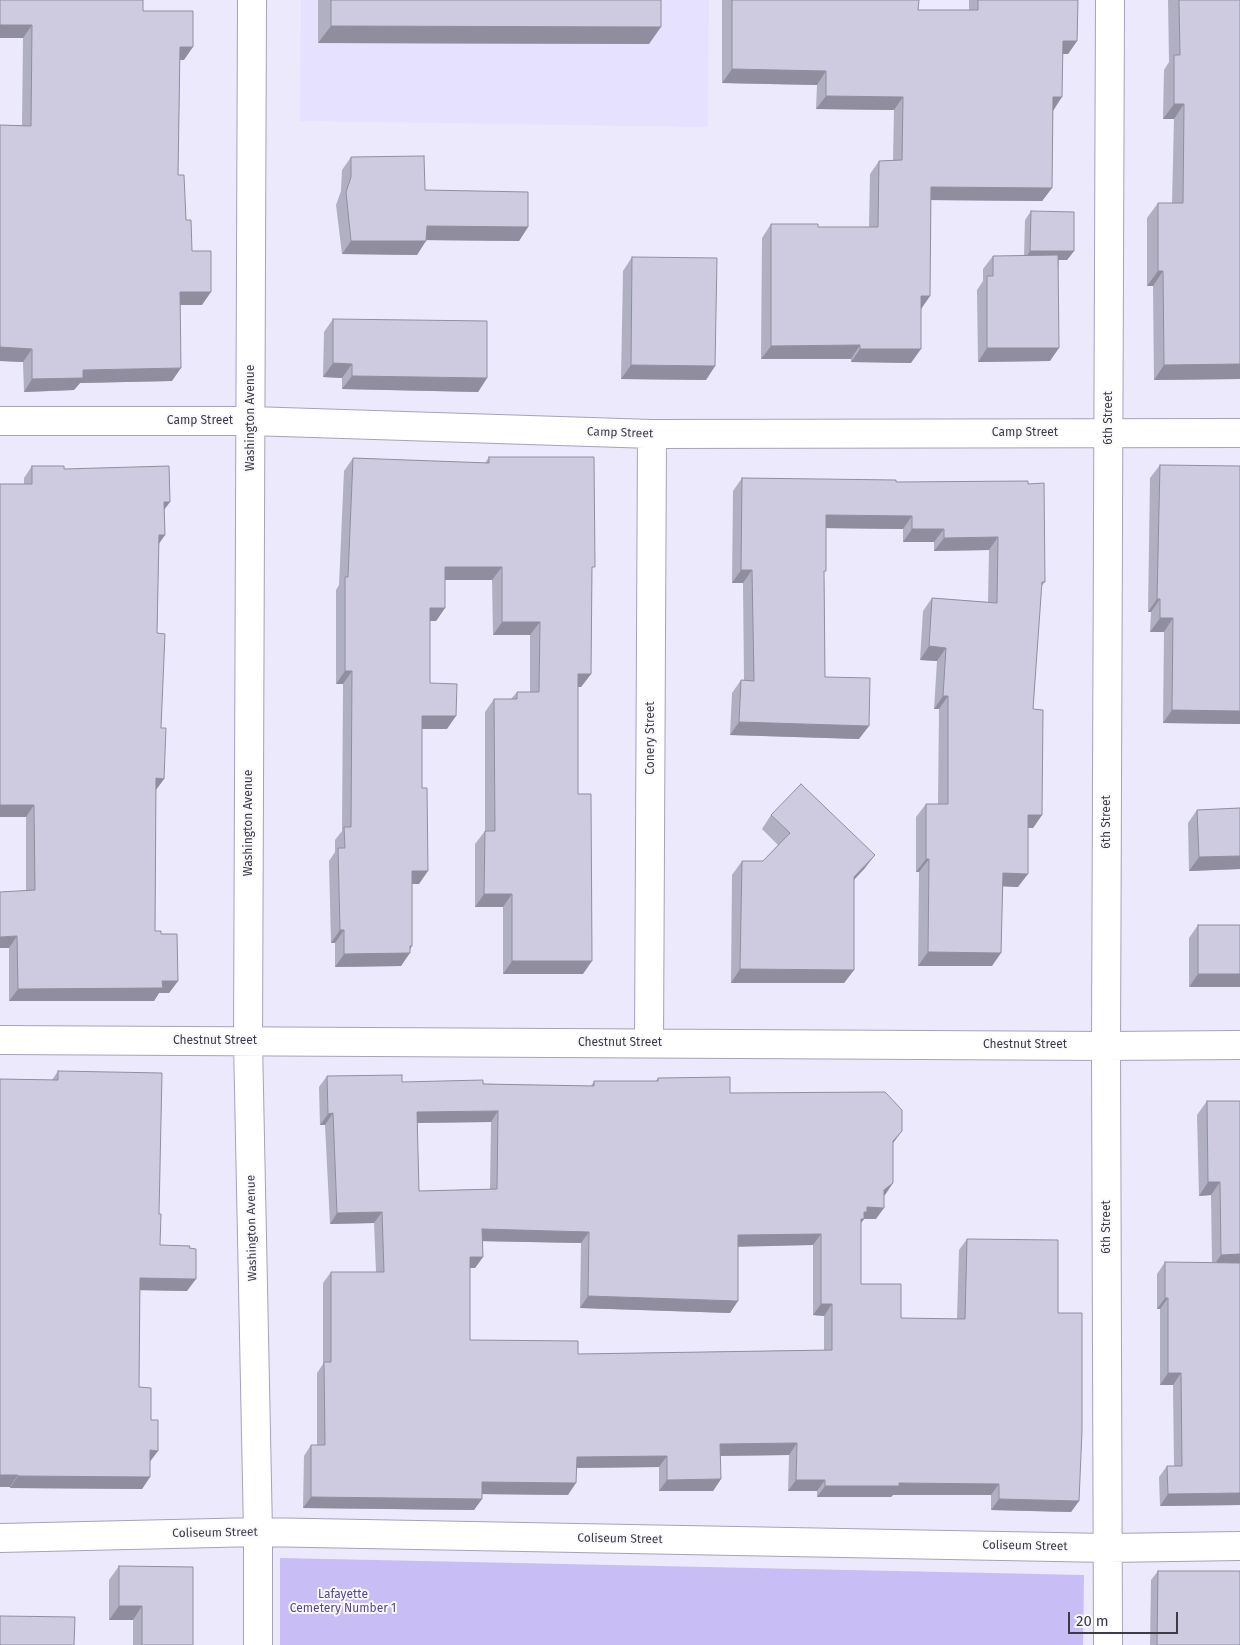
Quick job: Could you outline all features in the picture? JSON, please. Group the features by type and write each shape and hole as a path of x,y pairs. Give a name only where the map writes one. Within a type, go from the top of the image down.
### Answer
{"street":[{"name":"Washington Avenue","path":"252,0 248,1041 258,1532 258,1645"},
{"name":"6th Street","path":"1108,1645 1106,1046 1110,0"},
{"name":"Camp Street","path":"0,421 251,421 652,434 1240,433"},
{"name":"Conery Street","path":"649,1043 652,434"},
{"name":"Chestnut Street","path":"0,1040 1106,1046 1240,1045"},
{"name":"Coliseum Street","path":"0,1538 258,1532 1108,1548 1240,1546"}],"shaded area":[{"path":"301,0 709,0 708,127 300,121"}],"green space":[{"name":"Lafayette Cemetery Number 1","path":"280,1558 1084,1575 1083,1645 280,1645"}],"building":[{"path":"0,0 143,0 143,11 193,11 193,47 180,47 178,175 184,175 186,220 191,220 192,251 211,251 211,292 180,292 181,368 83,370 83,378 32,379 32,349 0,347 0,125 31,126 32,25 0,25"},
{"path":"331,0 661,0 661,27 331,26"},
{"path":"732,0 919,0 918,10 978,10 978,0 1078,0 1077,41 1063,41 1062,97 1053,97 1052,188 931,187 930,296 921,296 921,349 860,349 860,345 771,346 771,224 818,224 818,227 878,227 879,161 902,160 903,97 826,96 826,71 732,69"},
{"path":"1179,0 1240,0 1240,364 1164,365 1163,271 1158,271 1158,203 1183,203 1184,104 1174,104 1174,55 1180,55"},
{"path":"424,156 425,190 528,192 528,227 427,226 426,241 351,241 346,192 351,177 351,157"},
{"path":"1031,211 1074,212 1074,251 1030,251"},
{"path":"1058,255 1059,348 987,348 987,276 993,276 993,256"},
{"path":"632,257 717,258 715,366 631,365"},
{"path":"333,319 487,321 487,378 352,376 352,364 333,363"},
{"path":"489,457 594,457 595,567 592,567 591,674 578,674 578,794 591,794 592,961 512,961 512,894 484,894 485,831 495,831 494,699 517,699 517,692 539,692 540,622 502,622 502,567 445,567 445,608 430,608 430,683 457,684 456,716 422,716 422,788 427,788 428,871 412,871 412,946 410,946 410,953 344,954 344,930 340,930 338,848 345,848 344,827 351,827 352,671 345,671 345,577 348,577 353,458 489,463"},
{"path":"1160,465 1240,466 1240,711 1172,710 1173,618 1160,618 1160,599 1157,599"},
{"path":"32,466 64,466 64,469 169,466 170,502 164,502 165,535 159,535 157,633 165,634 161,728 166,728 164,779 156,778 155,931 161,931 161,934 177,934 178,981 162,981 163,988 18,989 17,936 0,937 0,892 35,890 34,805 0,805 0,484 32,484"},
{"path":"742,478 896,480 896,482 1028,481 1028,484 1044,483 1045,582 1042,582 1033,709 1043,710 1042,815 1028,815 1028,874 1003,873 1001,953 928,952 929,859 926,859 926,804 948,804 948,696 943,696 946,648 929,646 932,598 997,603 998,537 944,538 944,529 912,529 912,516 826,515 826,571 824,571 825,677 870,678 869,726 739,722 741,680 754,681 752,570 741,570"},
{"path":"801,784 875,855 854,877 854,970 740,969 742,861 763,861 790,833 771,815"},
{"path":"1240,808 1240,856 1199,857 1197,810"},
{"path":"1198,925 1240,925 1240,974 1198,974"},
{"path":"58,1071 162,1073 160,1245 190,1246 189,1248 196,1249 196,1279 140,1278 139,1387 151,1388 151,1420 158,1420 158,1451 150,1450 150,1477 0,1475 0,1079 58,1080"},
{"path":"402,1075 402,1082 483,1080 483,1084 594,1086 594,1081 658,1081 658,1078 730,1077 730,1093 885,1092 902,1110 902,1131 893,1141 893,1183 884,1190 884,1208 867,1207 867,1212 864,1212 864,1219 861,1219 861,1284 901,1284 901,1318 965,1319 967,1239 1058,1240 1058,1313 1082,1313 1082,1431 1079,1501 999,1499 999,1484 899,1483 899,1486 825,1486 825,1480 796,1480 797,1443 720,1444 721,1479 667,1480 667,1456 577,1457 576,1483 482,1482 482,1499 311,1497 311,1445 325,1445 324,1362 331,1362 331,1272 384,1272 382,1212 337,1213 333,1113 328,1114 327,1076","holes":["498,1111 497,1189 419,1191 417,1112","482,1229 589,1232 588,1296 738,1301 738,1235 821,1234 821,1304 832,1304 832,1350 578,1354 578,1341 470,1340 470,1257 483,1257"]},
{"path":"1207,1101 1240,1101 1240,1254 1221,1255 1220,1182 1208,1182"},
{"path":"1165,1262 1240,1263 1240,1493 1168,1494 1167,1466 1182,1466 1181,1373 1168,1373 1168,1298 1165,1298"},
{"path":"119,1566 193,1567 193,1645 142,1645 142,1606 119,1606"},
{"path":"1158,1571 1240,1571 1240,1645 1157,1645"},
{"path":"0,1616 75,1617 74,1645 0,1645"}]}
